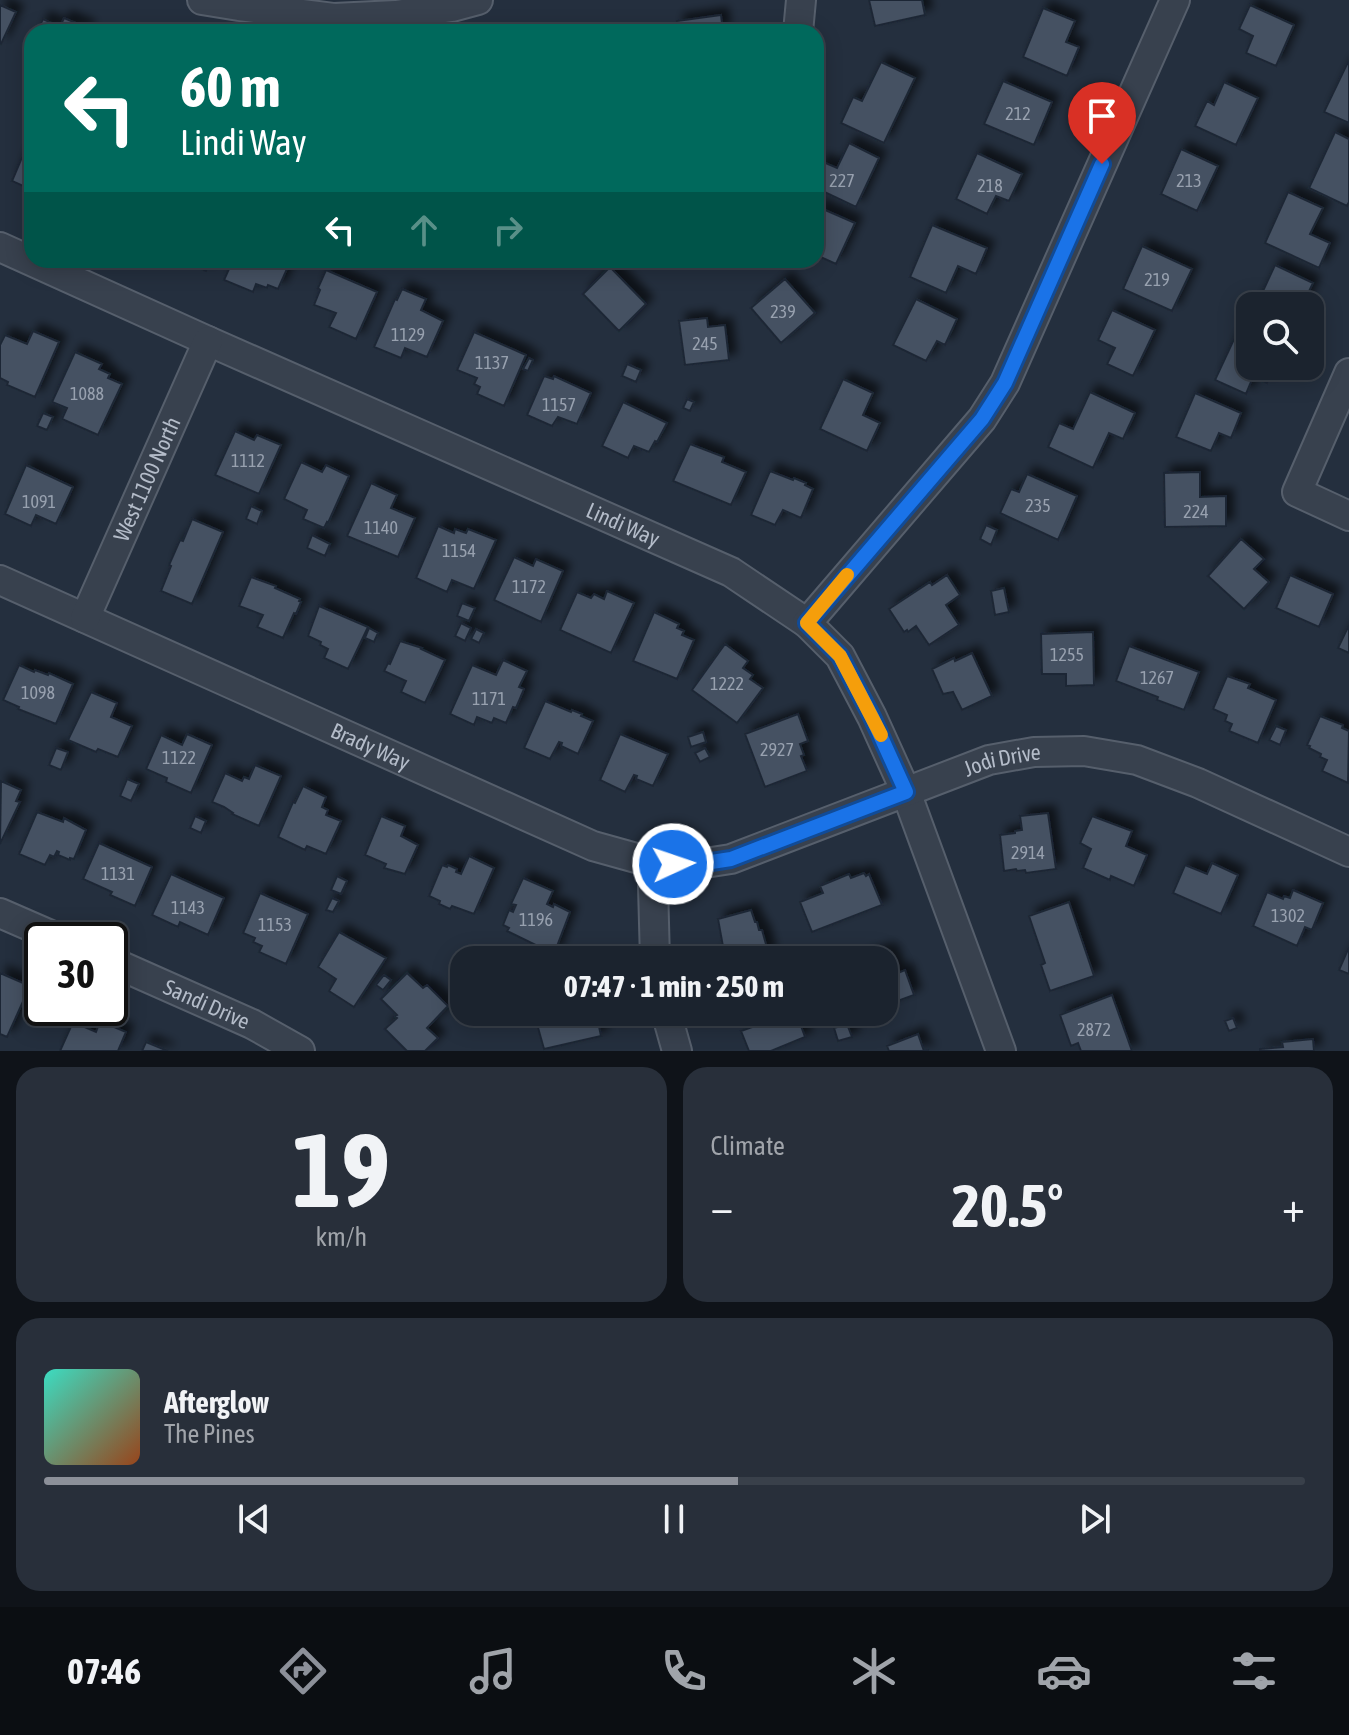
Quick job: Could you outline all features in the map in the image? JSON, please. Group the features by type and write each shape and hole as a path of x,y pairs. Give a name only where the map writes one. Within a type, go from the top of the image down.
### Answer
{"street":[{"path":"202,0 334,18 397,23 478,0"},
{"path":"799,24 801,0"},
{"path":"807,623 982,419 1005,383 1175,0"},
{"name":"Lindi Way","path":"0,247 24,258"},
{"name":"Lindi Way","path":"46,268 731,572 807,623 840,656 906,792 1001,1051"},
{"name":"West 1100 North","path":"85,618 208,341"},
{"path":"1349,373 1297,492 1349,516"},
{"name":"Brady Way","path":"0,580 593,846 654,863"},
{"name":"Jodi Drive","path":"654,863 692,865 731,859 989,760 1034,752 1084,751 1137,760 1349,852"},
{"path":"654,863 655,946"},
{"path":"0,913 24,923"},
{"name":"Sandi Drive","path":"128,969 252,1024 300,1051"},
{"path":"670,1026 677,1051"}],"building":[{"path":"869,0 922,0 925,15 875,26"},
{"path":"0,5 16,12 1,44 0,43"},
{"path":"1250,5 1294,25 1276,66 1246,53 1253,36 1239,29"},
{"path":"1043,8 1075,21 1066,42 1079,47 1067,76 1023,57"},
{"path":"721,15 722,24 677,24 677,21"},
{"path":"64,18 78,24 61,24"},
{"path":"881,62 915,78 884,143 841,123 853,97 862,101"},
{"path":"1349,62 1349,123 1324,112"},
{"path":"1003,81 1052,102 1034,145 984,124"},
{"path":"1224,82 1258,98 1236,145 1195,126 1207,101 1214,105"},
{"path":"1335,132 1349,139 1347,206 1309,188"},
{"path":"849,143 879,158 856,207 824,192 824,162 837,168"},
{"path":"1181,149 1218,166 1197,211 1161,194"},
{"path":"24,153 24,186 12,181"},
{"path":"977,153 1022,174 1009,201 996,196 987,214 956,199"},
{"path":"1288,192 1323,208 1310,234 1330,243 1319,268 1265,243"},
{"path":"824,209 855,223 836,264 824,259"},
{"path":"932,225 987,248 976,274 958,266 946,293 910,277"},
{"path":"1142,246 1192,269 1172,311 1123,289"},
{"path":"1275,265 1313,283 1309,292 1262,292"},
{"path":"229,268 287,268 278,289 256,284 253,292 224,280"},
{"path":"611,268 646,304 619,331 583,294"},
{"path":"326,270 377,292 356,339 329,327 336,313 314,305"},
{"path":"785,279 815,313 781,343 751,308"},
{"path":"402,289 426,299 421,310 443,321 427,357 405,348 401,358 374,347"},
{"path":"916,299 957,319 945,345 937,341 926,361 893,345"},
{"path":"1112,310 1155,330 1133,376 1107,364 1115,348 1098,340"},
{"path":"707,318 708,327 725,325 729,360 685,365 679,321"},
{"path":"33,331 59,342 35,397 7,385 8,382 0,378 0,345 5,335 27,344"},
{"path":"474,332 526,355 504,406 477,394 480,387 474,384 477,378 457,370"},
{"path":"1236,337 1236,380 1252,380 1246,394 1215,380"},
{"path":"75,352 102,364 99,369 110,374 108,378 122,384 98,435 62,419 67,408 52,402"},
{"path":"529,358 533,360 528,371 523,369"},
{"path":"627,364 641,370 636,382 622,376"},
{"path":"544,376 553,379 554,376 591,393 577,424 558,417 552,426 527,415"},
{"path":"843,379 873,393 863,415 880,423 867,451 820,429"},
{"path":"1090,392 1135,413 1123,439 1109,433 1093,468 1048,447 1059,423 1073,429"},
{"path":"1195,393 1241,413 1231,438 1219,433 1211,451 1176,437"},
{"path":"687,399 694,402 690,411 683,408"},
{"path":"623,402 667,423 649,452 634,446 628,458 602,446"},
{"path":"43,413 53,417 47,430 37,426"},
{"path":"235,431 254,440 257,435 281,445 259,494 215,475"},
{"path":"690,444 724,457 722,462 746,472 731,505 673,481"},
{"path":"301,462 322,472 326,465 349,476 324,528 303,519 307,510 284,499"},
{"path":"26,465 73,487 56,524 36,515 31,526 5,514"},
{"path":"770,471 806,483 813,489 801,518 783,510 775,525 751,515"},
{"path":"1200,472 1200,497 1226,496 1226,526 1165,527 1164,473"},
{"path":"1027,474 1077,496 1058,540 1000,513 1011,489 1019,492"},
{"path":"371,483 397,495 391,508 415,518 398,557 347,536"},
{"path":"251,506 262,511 257,524 246,519"},
{"path":"192,519 223,532 192,604 161,591 169,565"},
{"path":"986,525 997,530 991,545 980,539"},
{"path":"438,526 454,533 455,529 466,533 468,529 496,540 474,589 452,580 447,592 416,578"},
{"path":"312,535 330,544 325,556 307,548"},
{"path":"1241,539 1264,559 1254,569 1269,582 1244,609 1208,576"},
{"path":"514,557 533,566 536,559 563,571 541,622 494,600"},
{"path":"947,575 960,595 946,605 959,625 929,645 916,626 904,632 889,609 930,582 932,585"},
{"path":"1290,575 1333,594 1319,627 1276,608"},
{"path":"251,577 300,599 283,638 257,627 263,615 239,606"},
{"path":"1004,588 1009,612 995,615 991,591"},
{"path":"607,591 634,603 611,653 560,630 577,592 604,599"},
{"path":"462,603 475,608 469,621 457,616"},
{"path":"319,606 368,627 348,669 324,658 328,649 308,636"},
{"path":"654,612 679,624 677,628 684,631 682,635 694,640 677,679 633,661"},
{"path":"461,623 471,628 465,641 455,636"},
{"path":"1349,625 1349,653 1338,648"},
{"path":"369,628 378,633 374,642 365,638"},
{"path":"476,629 484,633 479,643 471,639"},
{"path":"1093,632 1094,685 1066,686 1066,674 1042,674 1041,634"},
{"path":"400,641 445,660 425,703 401,692 406,681 384,671"},
{"path":"725,644 748,661 743,668 753,675 750,679 763,688 737,723 692,690"},
{"path":"1129,646 1199,672 1184,710 1116,681"},
{"path":"972,653 992,696 962,710 953,692 943,694 932,669"},
{"path":"503,660 527,671 519,687 524,689 506,723 494,718 492,723 477,717 474,725 450,714 472,665 496,675"},
{"path":"19,665 34,672 49,673 73,684 56,724 3,700"},
{"path":"1227,676 1250,684 1248,688 1276,700 1258,743 1229,731 1232,724 1225,721 1227,715 1213,709"},
{"path":"91,692 117,703 111,717 132,726 118,757 68,740"},
{"path":"545,701 593,721 578,754 559,742 550,759 524,748"},
{"path":"798,714 808,741 800,744 807,771 765,787 745,734"},
{"path":"1320,716 1343,725 1342,728 1349,731 1348,783 1322,771 1327,760 1307,745"},
{"path":"1276,726 1286,730 1280,745 1269,740"},
{"path":"703,732 706,742 691,747 688,737"},
{"path":"187,734 212,745 191,793 146,769 161,735 182,745"},
{"path":"620,734 668,754 653,786 636,779 634,775 625,792 600,780"},
{"path":"56,748 68,752 61,770 49,765"},
{"path":"705,748 710,757 700,762 695,753"},
{"path":"255,765 281,776 259,826 212,802 225,773 242,781 244,777 249,779"},
{"path":"127,779 139,784 131,801 120,796"},
{"path":"1,781 21,790 16,801 20,802 0,844"},
{"path":"303,786 326,797 322,807 328,810 326,815 341,821 326,854 307,846 305,850 278,837"},
{"path":"37,812 63,822 64,818 86,830 74,859 58,855 57,851 54,857 50,855 45,865 19,854"},
{"path":"1048,813 1056,869 1026,873 1025,870 1016,869 1004,871 1000,835 1022,830 1020,816"},
{"path":"195,816 206,821 201,833 190,828"},
{"path":"381,816 405,826 401,836 418,845 405,874 384,868 386,864 365,855"},
{"path":"1092,816 1132,831 1126,846 1147,855 1134,886 1083,868 1091,849 1080,843"},
{"path":"99,843 152,867 135,906 83,879"},
{"path":"469,856 494,868 474,914 452,906 450,909 429,896 442,865 457,869 456,872 461,874"},
{"path":"1212,863 1238,875 1221,914 1173,893 1185,865 1207,874"},
{"path":"864,873 866,876 869,874 882,905 812,932 800,902 823,893 820,886 849,874 851,878"},
{"path":"171,874 224,898 208,935 180,922 178,927 152,915"},
{"path":"337,876 347,881 341,894 331,890"},
{"path":"523,878 553,891 547,904 570,912 557,946 538,946 507,931 509,928 503,925 509,910 513,912 516,905 511,904"},
{"path":"1293,890 1323,903 1312,930 1305,927 1297,946 1253,926 1267,892 1283,899 1284,896 1290,898"},
{"path":"260,893 308,914 286,964 259,952 262,946 253,942 255,938 243,933"},
{"path":"332,898 339,901 333,912 326,910"},
{"path":"1069,902 1094,976 1050,991 1041,965 1045,963 1029,916"},
{"path":"751,910 766,946 723,946 718,919"},
{"path":"339,932 386,958 354,1007 329,991 336,979 318,967"},
{"path":"1349,947 1349,974 1339,970"},
{"path":"905,970 914,995 898,1001 898,973"},
{"path":"0,973 24,983 24,999 7,1037 0,1034"},
{"path":"407,973 423,988 427,985 448,1006 427,1028 438,1038 425,1051 407,1051 385,1029 397,1015 381,999"},
{"path":"384,975 391,980 383,990 376,985"},
{"path":"1112,995 1132,1051 1081,1051 1078,1043 1071,1046 1060,1015"},
{"path":"1233,1018 1237,1028 1229,1031 1225,1021"},
{"path":"71,1026 82,1026 96,1032 98,1026 112,1026 126,1032 118,1051 60,1051"},
{"path":"538,1026 599,1026 601,1036 544,1049"},
{"path":"801,1026 805,1037 771,1051 749,1051 741,1031 752,1027"},
{"path":"848,1026 852,1037 838,1041 834,1028"},
{"path":"918,1034 924,1051 889,1051 887,1046"},
{"path":"1313,1039 1314,1051 1260,1051 1283,1047 1282,1042"},
{"path":"146,1042 168,1051 142,1051"}],"slow traffic":[{"path":"847,575 807,623 840,656 881,735"}],"route":[{"path":"673,864 692,865 731,859 906,792 840,656 807,623 982,419 1005,383 1102,164"}]}
